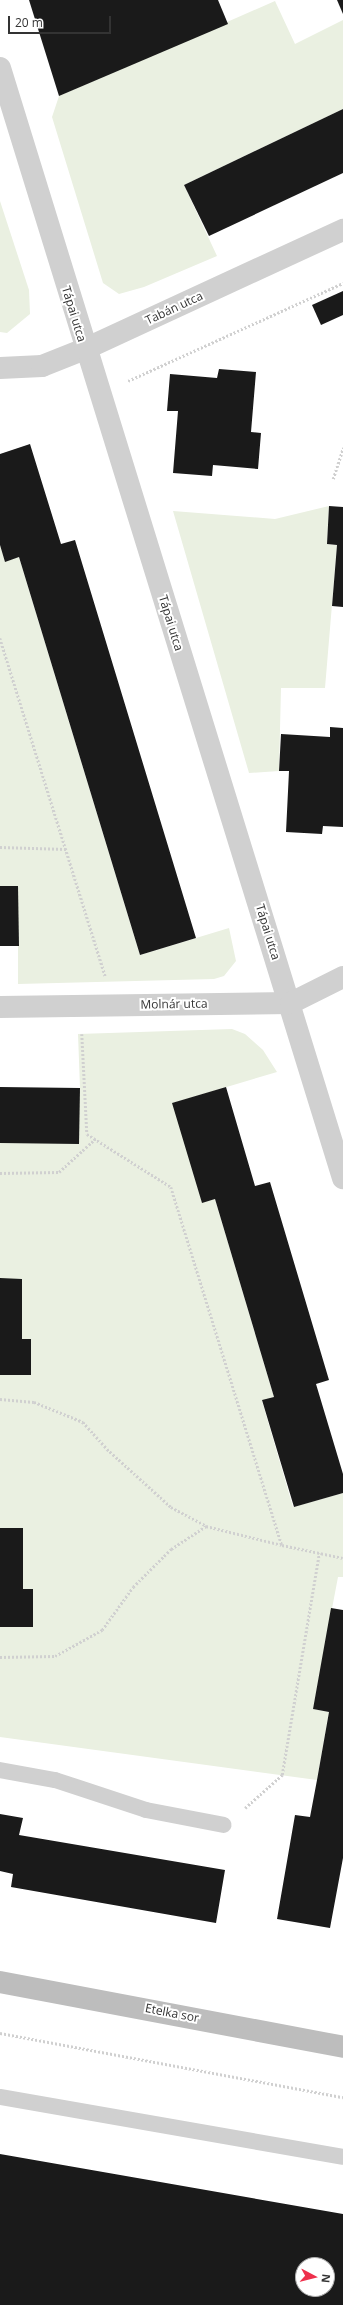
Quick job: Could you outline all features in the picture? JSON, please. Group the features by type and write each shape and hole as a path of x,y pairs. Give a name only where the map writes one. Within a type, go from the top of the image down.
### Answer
{"street":[{"name":"Tápai utca","path":"0,68 85,349 291,1003 343,1178"},
{"name":"Tabán utca","path":"0,368 42,366 85,349 343,230"},
{"name":"Molnár utca","path":"0,1007 291,1003 343,977"},
{"name":"Etelka sor","path":"0,1982 343,2047"}],"lane":[{"path":"0,1770 55,1780 104,1799 146,1810 224,1824"},
{"path":"0,2097 343,2158"}],"path":[{"path":"128,381 343,283"},
{"path":"333,479 343,448"},
{"path":"0,638 114,1005"},
{"path":"0,847 66,849"},
{"path":"80,1006 87,1134 171,1187 282,1545"},
{"path":"0,1173 59,1172 95,1139"},
{"path":"0,1399 34,1402 84,1422 107,1449 171,1507 206,1526 282,1545 343,1558"},
{"path":"0,1657 55,1656 102,1630 133,1587 171,1549 206,1526"},
{"path":"224,1824 282,1775 319,1553"},
{"path":"0,2033 343,2097"}],"green space":[{"path":"275,1 295,44 343,20 343,109 184,185 217,256 144,287 119,294 103,283 52,117 59,96"},
{"path":"0,201 29,290 30,314 7,333 0,332"},
{"path":"329,506 327,544 337,545 325,688 281,688 279,771 249,773 173,511 275,519"},
{"path":"0,545 5,561 19,557 140,955 229,928 236,961 224,976 214,979 18,984 18,886 0,886"},
{"path":"232,1029 245,1034 263,1050 277,1072 173,1103 202,1202 215,1199 274,1397 262,1401 293,1507 343,1493 343,1577 338,1577 313,1709 329,1712 317,1780 0,1737 0,1143 80,1088 78,1034"}],"building":[{"path":"29,0 218,0 228,24 59,96"},
{"path":"337,0 343,0 343,14"},
{"path":"343,109 343,173 209,236 184,185"},
{"path":"343,291 343,315 321,325 312,305"},
{"path":"219,369 256,372 251,432 261,433 258,469 213,465 212,476 173,473 178,411 167,411 170,374 217,378"},
{"path":"30,444 61,544 75,540 196,938 140,955 19,557 5,562 0,545 0,454"},
{"path":"329,506 343,507 343,607 332,606 337,545 327,544"},
{"path":"330,727 343,728 343,827 323,826 322,834 286,832 289,771 279,771 281,734 330,737"},
{"path":"0,886 18,886 19,946 0,946"},
{"path":"0,1087 80,1088 79,1144 0,1143"},
{"path":"226,1087 255,1186 270,1182 329,1380 316,1384 343,1474 343,1493 294,1507 262,1400 274,1397 215,1199 202,1203 172,1103"},
{"path":"0,1278 22,1279 22,1339 31,1339 31,1375 0,1375"},
{"path":"0,1528 23,1528 23,1589 33,1589 33,1627 0,1627"},
{"path":"331,1608 343,1610 343,1858 330,1928 277,1919 295,1815 310,1817 329,1712 313,1709"},
{"path":"0,1814 23,1818 19,1835 225,1870 216,1923 11,1887 13,1874 0,1871"},
{"path":"0,2154 343,2214 343,2305 0,2305"}]}
